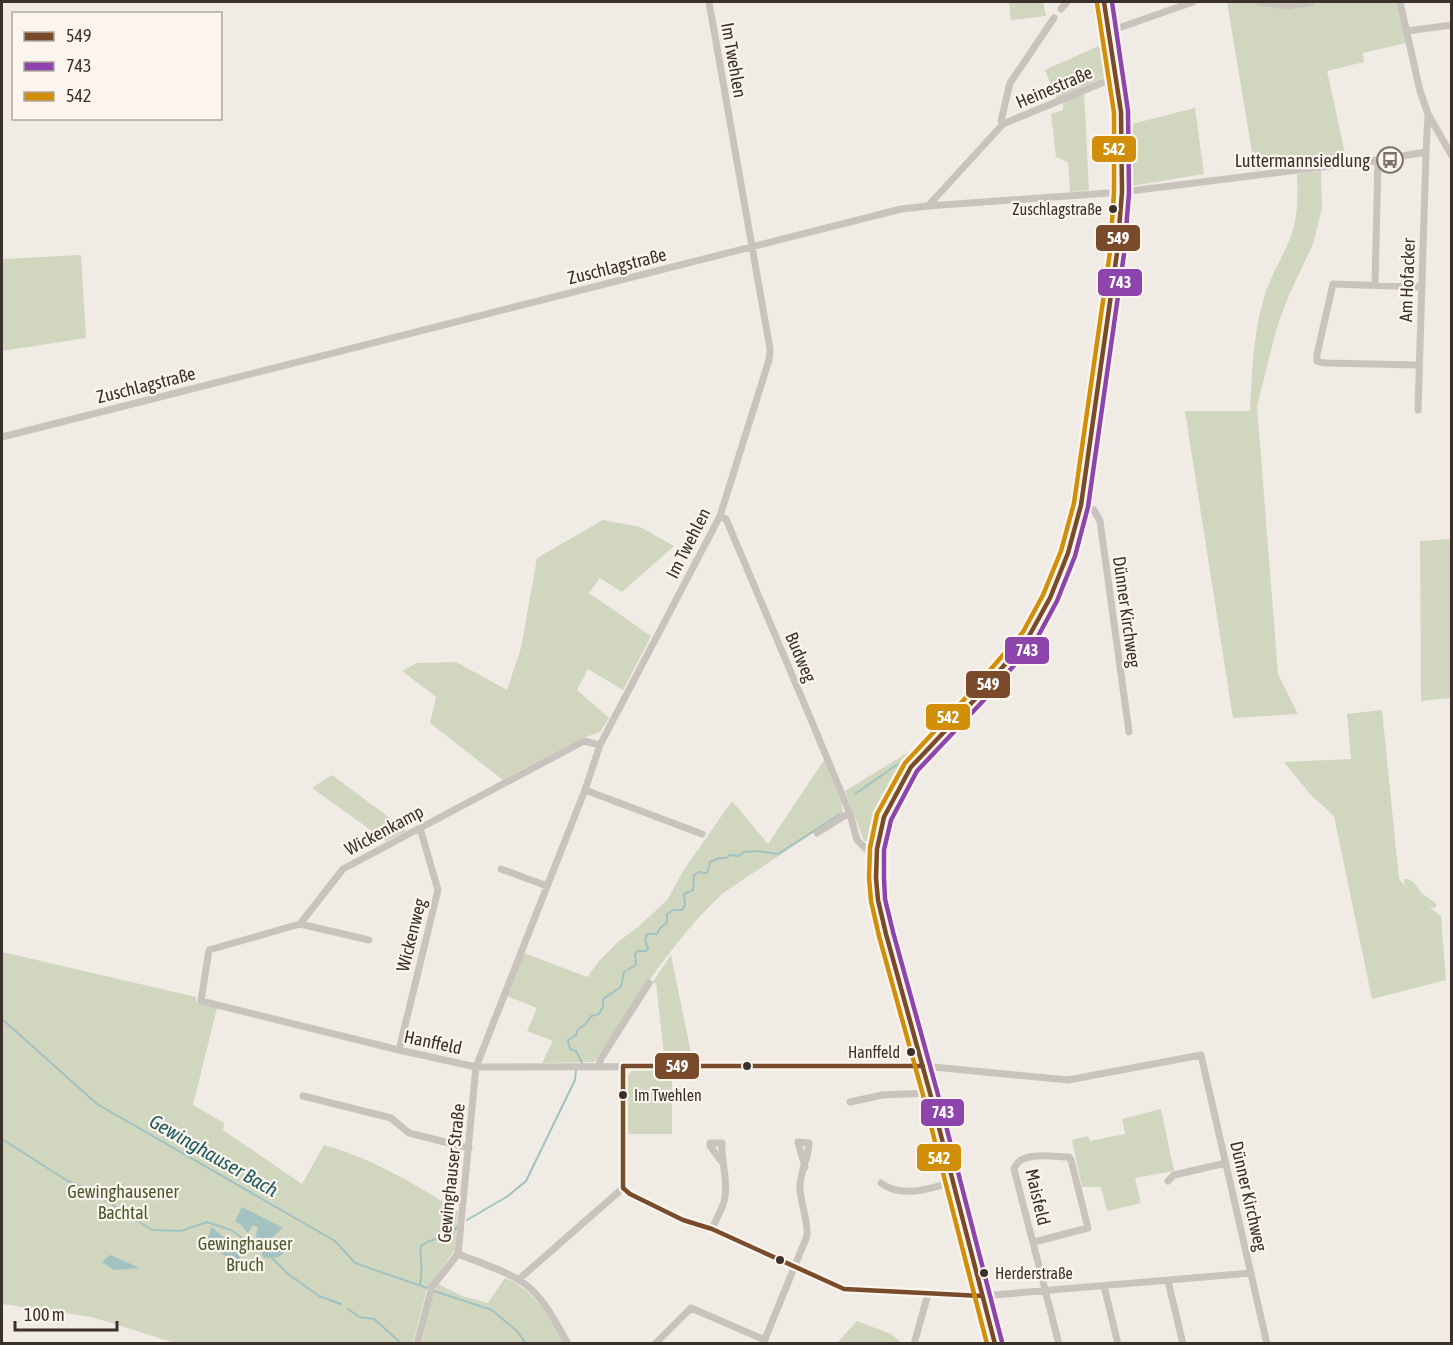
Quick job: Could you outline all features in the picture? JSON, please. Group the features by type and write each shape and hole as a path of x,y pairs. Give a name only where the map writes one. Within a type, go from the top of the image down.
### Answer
{"street":[{"name":"Im Twehlen","path":"476,1067 585,790 600,745 720,516 769,360 770,348 709,2"},
{"path":"1061,9 1067,2"},
{"path":"995,1344 930,1092 887,941 878,900 877,849 884,817 911,767 978,696 1029,636 1050,598 1068,553 1081,505 1096,408 1122,192 1122,139 1110,31 1104,2"},
{"path":"1110,31 1193,2"},
{"path":"1258,2 1288,6 1312,2"},
{"path":"1400,2 1420,91 1428,114 1452,156"},
{"name":"Heinestraße","path":"1004,124 1001,121 1010,83 1054,18"},
{"path":"1407,31 1452,25"},
{"name":"Heinestraße","path":"928,206 1004,124 1116,77"},
{"path":"1426,152 1428,114"},
{"name":"Zuschlagstraße","path":"2,437 901,210 1122,192 1426,152"},
{"name":"Am Hofacker","path":"1418,410 1426,152"},
{"path":"1375,285 1378,160"},
{"path":"1418,365 1317,361 1333,284 1422,287"},
{"name":"Dünner Kirchweg","path":"1081,505 1094,510 1100,521 1129,732"},
{"name":"Budweg","path":"720,516 726,519 850,814 857,840 866,849 877,849"},
{"name":"Wickenkamp","path":"300,924 343,869 585,741 600,745"},
{"path":"585,790 702,834"},
{"path":"817,833 850,814"},
{"name":"Wickenweg","path":"399,1050 438,890 420,828"},
{"path":"501,869 547,886"},
{"path":"300,924 369,940"},
{"name":"Hanffeld","path":"300,924 209,950 201,1001 476,1067 923,1066 1068,1080 1201,1055"},
{"path":"599,1066 600,1060 649,983"},
{"name":"Dünner Kirchweg","path":"1201,1055 1267,1344"},
{"path":"518,1280 623,1188 623,1066"},
{"name":"Gewinghauser Straße","path":"417,1344 431,1289 458,1254 476,1067"},
{"path":"850,1102 882,1095 930,1092"},
{"path":"303,1096 391,1118 409,1133 470,1148"},
{"name":"Maisfeld","path":"1034,1242 1088,1228 1069,1157 1025,1157 1015,1164 1014,1169 1059,1344"},
{"path":"712,1229 725,1198 725,1172 721,1161"},
{"path":"1168,1180 1174,1175 1226,1163"},
{"path":"655,1344 691,1308 764,1342 807,1236 807,1221 800,1190 805,1167"},
{"path":"881,1183 890,1190 919,1191 953,1182"},
{"path":"623,1188 630,1194 706,1229 712,1229 844,1289 982,1296 1251,1273"},
{"path":"458,1254 518,1280 531,1289 548,1309 568,1344"},
{"path":"1168,1281 1183,1344"},
{"path":"1104,1286 1118,1344"},
{"path":"914,1344 928,1294"}],"green space":[{"path":"1009,2 1043,2 1046,16 1011,20"},
{"path":"1227,2 1252,2 1288,8 1323,2 1398,2 1406,43 1363,53 1364,62 1327,71 1346,158 1255,170"},
{"path":"1105,43 1109,75 1057,99 1045,70"},
{"path":"1084,93 1089,190 1070,192 1068,162 1056,157 1051,114 1063,110 1063,102"},
{"path":"1195,108 1204,174 1132,186 1128,184 1128,125"},
{"path":"1321,171 1322,208 1313,244 1277,327 1257,406 1278,674 1298,714 1233,718 1185,411 1250,411 1257,328 1266,292 1294,226 1297,174"},
{"path":"81,255 86,338 2,351 2,259"},
{"path":"603,520 640,527 674,546 622,592 600,578 589,593 651,636 623,690 588,669 577,690 609,718 600,732 580,739 503,780 430,723 436,697 402,671 417,663 456,662 507,690 521,648 537,558"},
{"path":"1451,539 1451,698 1421,701 1420,541"},
{"path":"1382,710 1399,879 1411,893 1404,884 1404,879 1411,881 1421,893 1437,905 1435,908 1430,907 1441,916 1446,980 1372,999 1334,816 1310,794 1284,762 1351,759 1347,714"},
{"path":"909,752 912,754 892,785 871,842 864,841 845,791"},
{"path":"824,760 841,802 843,813 723,893 704,912 670,952 594,1062 542,1063 553,1041 527,1031 537,1008 507,996 524,953 587,977 619,941 668,899 683,871 732,801 768,844"},
{"path":"332,775 407,831 386,841 312,788"},
{"name":"Gewinghausener Bachtal","path":"2,952 196,997 196,1002 217,1008 193,1105 224,1123 223,1130 302,1184 324,1145 376,1165 410,1182 458,1211 455,1250 427,1289 413,1343 175,1343 92,1317 2,1304"},
{"path":"671,955 693,1063 665,1063 656,983 652,983"},
{"path":"672,1069 672,1134 628,1134 628,1075 632,1071"},
{"path":"1161,1109 1174,1171 1135,1178 1141,1203 1107,1211 1101,1187 1082,1187 1072,1140 1088,1136 1090,1141 1125,1134 1122,1119"},
{"path":"505,1278 516,1283 533,1297 564,1343 421,1344 438,1284 462,1296 488,1303"},
{"path":"857,1321 891,1334 902,1343 837,1343"}],"water":[{"path":"242,1207 283,1228 269,1240 271,1247 290,1239 292,1247 278,1257 264,1258 257,1243 258,1227 253,1225 248,1233 235,1221"},
{"path":"212,1227 238,1250 242,1264 223,1254 207,1239"},
{"path":"110,1255 140,1268 114,1270 102,1262"}],"waterway":[{"path":"855,794 898,764"},
{"path":"582,1063 576,1051 570,1049 568,1040 576,1035 578,1029 585,1025 591,1016 599,1014 603,1006 603,999 621,987 624,972 636,965 635,954 638,951 646,951 648,948 645,941 647,934 657,934 667,923 667,914 673,910 682,910 685,905 684,894 693,890 694,875 699,872 706,873 710,862 730,855 738,856 744,852 757,851 778,854 840,814"},
{"name":"Gewinghauser Bach","path":"2,1019 97,1104 335,1241 355,1263 427,1288"},
{"path":"467,1220 508,1196 526,1181 575,1080 576,1070"},
{"path":"2,1139 66,1180 91,1191 152,1230 181,1231 207,1222 231,1230 260,1250"},
{"path":"420,1284 421,1246 448,1235 457,1227"},
{"path":"270,1256 288,1274 319,1296 341,1304"},
{"name":"Gewinghauser Bach","path":"434,1291 492,1310 518,1332 526,1344"},
{"path":"348,1309 359,1317 374,1319 402,1344"}],"transit line":[{"name":"549","path":"995,1344 886,934 878,900 877,849 884,817 911,767 978,696 1029,636 1050,598 1068,553 1081,505 1117,253 1122,192 1121,112 1104,2"},
{"name":"743","path":"1002,1342 885,899 884,850 891,820 917,771 1036,640 1057,601 1075,556 1088,507 1124,254 1129,193 1128,111 1112,2"},
{"name":"542","path":"987,1344 923,1095 879,936 871,901 870,848 877,814 905,763 1023,632 1043,595 1061,551 1074,503 1110,252 1114,192 1114,113 1097,3"},
{"name":"549","path":"923,1066 623,1066 623,1188 630,1194 683,1220 712,1229 844,1289 982,1296"}],"place":[{"name":"Luttermannsiedlung","path":"1390,160"},
{"name":"Zuschlagstraße","path":"1113,209"},
{"name":"Hanffeld","path":"911,1052"},
{"name":"Im Twehlen","path":"623,1095"},
{"name":"Herderstraße","path":"984,1273"}],"park label":[{"name":"Gewinghauser Bruch","path":"245,1253"}]}
